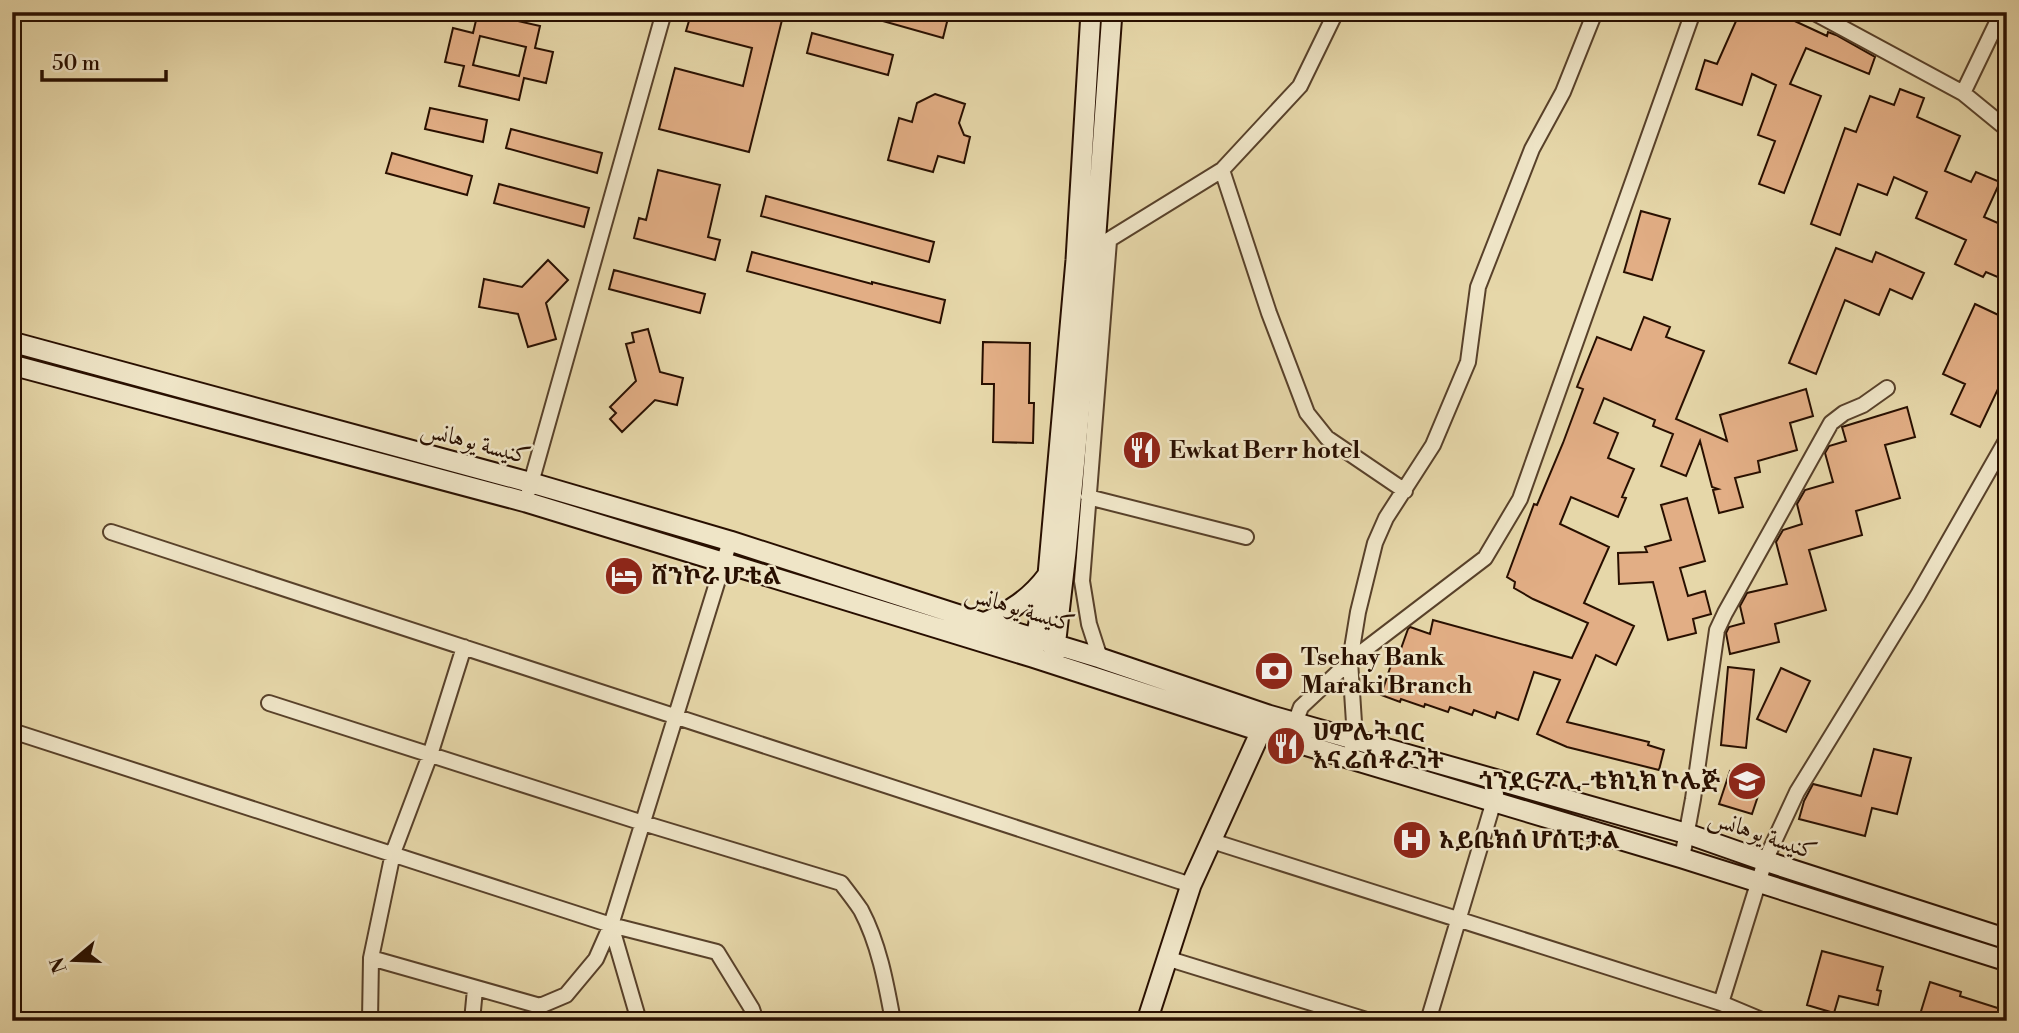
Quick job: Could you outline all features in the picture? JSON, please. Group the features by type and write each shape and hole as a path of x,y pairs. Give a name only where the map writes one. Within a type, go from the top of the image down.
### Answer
{"street":[{"path":"529,492 664,12"},
{"path":"1034,648 1048,575 1076,260 1091,12"},
{"path":"1100,658 1089,624 1082,581 1102,244 1112,12"},
{"path":"1076,260 1222,170 1300,86 1336,12"},
{"path":"1349,759 1355,738 1350,661 1358,612 1376,542 1386,518 1433,446 1468,362 1478,287 1532,149 1563,92 1595,12"},
{"path":"1292,731 1301,707 1350,661 1485,558 1520,499 1693,12"},
{"path":"1813,12 1963,93 2007,129"},
{"path":"1963,93 2002,12"},
{"path":"1222,170 1269,313 1307,413 1327,438 1405,491"},
{"path":"1054,655 1102,244"},
{"name":"كنيسة يوهانس","path":"12,342 529,492 730,541 984,623 1034,648"},
{"path":"12,365 529,492 724,561 1034,648 1292,731 1349,759 1682,858 2007,961"},
{"path":"1682,858 1688,834 1717,630 1830,423 1887,388"},
{"path":"1721,1003 1765,861 1797,792 1918,595 2007,439"},
{"path":"1088,497 1246,537"},
{"path":"111,532 1191,884"},
{"path":"371,958 540,1006 566,995 596,959 611,925 730,541"},
{"path":"984,623 1027,599 1048,575"},
{"path":"370,1021 371,958 393,853 430,755 464,647"},
{"name":"كنيسة يوهانس","path":"1054,655 1100,658 1265,724"},
{"path":"269,703 643,823 841,883 860,910 876,946 886,982 892,1021"},
{"path":"1147,1021 1191,884 1265,724"},
{"path":"12,731 611,925 717,952 752,1009 756,1021"},
{"name":"كنيسة يوهانس","path":"1292,731 1355,738 1688,834 2007,939"},
{"path":"1428,1021 1501,781"},
{"path":"1591,832 1598,808"},
{"path":"1212,841 1721,1003 1764,1021"},
{"path":"611,925 639,1021"},
{"path":"1166,958 1370,1021"},
{"path":"472,1021 475,989"}],"building":[{"path":"478,12 540,26 535,48 553,52 546,83 524,78 519,100 459,86 464,66 445,62 453,28 473,33","holes":["480,36 526,47 519,76 473,65"]},
{"path":"715,12 784,12 749,152 659,129 675,68 743,86 752,48 686,31 691,14 713,20"},
{"path":"865,12 927,12 948,18 943,38 865,16"},
{"path":"1740,12 1789,12 1786,17 1827,36 1828,32 1836,35 1875,57 1869,74 1806,48 1790,84 1821,96 1784,193 1759,184 1775,141 1758,135 1776,85 1752,74 1742,105 1696,89 1705,60 1717,64"},
{"path":"812,33 893,55 888,75 807,53"},
{"path":"1900,89 1924,98 1917,117 1960,136 1945,171 1971,182 1976,172 2000,182 1984,217 2007,227 2007,281 1986,272 1983,277 1955,264 1966,240 1916,218 1927,192 1894,177 1887,195 1858,184 1840,235 1811,224 1845,128 1856,132 1870,96 1894,105"},
{"path":"935,94 965,104 959,123 964,135 970,137 964,163 938,156 933,172 888,160 899,118 912,122 917,103"},
{"path":"430,108 487,120 483,142 425,129"},
{"path":"511,129 602,153 597,173 506,148"},
{"path":"392,153 472,176 467,195 386,173"},
{"path":"658,170 720,185 708,237 720,240 715,260 634,238 639,218 646,220"},
{"path":"499,184 589,208 584,227 494,203"},
{"path":"766,196 934,242 929,262 761,216"},
{"path":"1641,211 1670,219 1652,280 1624,272"},
{"path":"1836,248 1872,262 1876,252 1924,273 1912,299 1890,289 1879,315 1845,300 1816,374 1789,363"},
{"path":"752,252 945,300 940,323 747,271"},
{"path":"548,260 568,280 546,303 556,339 528,347 518,314 479,307 484,279 522,287"},
{"path":"614,270 705,294 700,313 609,289"},
{"path":"1975,304 2007,319 2007,370 1980,427 1951,414 1965,384 1943,374"},
{"path":"1644,317 1670,327 1666,337 1704,351 1676,419 1727,441 1720,415 1806,389 1813,416 1790,423 1797,450 1758,461 1760,472 1735,478 1743,507 1719,513 1713,490 1718,489 1712,487 1700,441 1686,476 1661,466 1673,434 1653,426 1655,420 1604,398 1594,423 1618,433 1608,458 1634,469 1622,497 1626,498 1618,517 1571,497 1560,524 1609,547 1584,603 1634,626 1616,665 1596,655 1567,722 1649,742 1648,745 1664,750 1659,770 1567,747 1537,734 1560,680 1534,672 1518,720 1497,712 1495,718 1474,710 1472,715 1450,707 1448,712 1401,699 1400,702 1381,695 1394,656 1398,657 1408,629 1410,627 1430,634 1433,620 1572,658 1588,623 1533,599 1514,588 1515,582 1507,577 1534,504 1537,505 1563,443 1583,389 1577,387 1597,337 1631,350"},
{"path":"648,329 660,372 683,378 677,405 655,400 622,432 610,419 616,413 610,407 636,381 626,344 634,342 632,333"},
{"path":"983,342 1030,343 1029,403 1034,403 1033,443 993,442 994,384 982,384"},
{"path":"1907,407 1915,437 1885,445 1900,498 1856,511 1862,535 1809,550 1826,610 1775,624 1779,642 1730,654 1726,633 1729,627 1744,623 1740,606 1747,593 1787,584 1776,542 1783,530 1802,524 1797,504 1805,490 1833,482 1825,453 1829,446 1846,441 1842,427"},
{"path":"1687,498 1705,561 1680,568 1688,596 1705,591 1711,614 1693,619 1696,633 1668,640 1653,582 1619,584 1618,553 1647,552 1645,547 1671,540 1661,505"},
{"path":"1728,667 1754,670 1746,748 1721,745"},
{"path":"1781,668 1810,681 1786,732 1757,719"},
{"path":"1874,749 1911,758 1897,814 1872,808 1865,836 1799,819 1813,784 1861,796"},
{"path":"1730,771 1763,781 1752,814 1719,804"},
{"path":"1822,951 1883,967 1877,990 1881,991 1878,1005 1839,996 1834,1013 1807,1005"},
{"path":"1930,982 1961,992 1960,996 2007,1011 2007,1021 1918,1021"}],"place":[{"name":"Ewkat Berr hotel","path":"1142,450"},
{"name":"ሸንኮራ ሆቴል","path":"624,576"},
{"name":"Tsehay Bank Maraki Branch","path":"1274,671"},
{"name":"ሀምሌት ባር እና ሬስቶራንት","path":"1286,746"},
{"name":"ጎንደር ፖሊ-ቴክኒክ ኮሌጅ","path":"1747,781"},
{"name":"አይቤክስ ሆስፒታል","path":"1412,840"}]}
